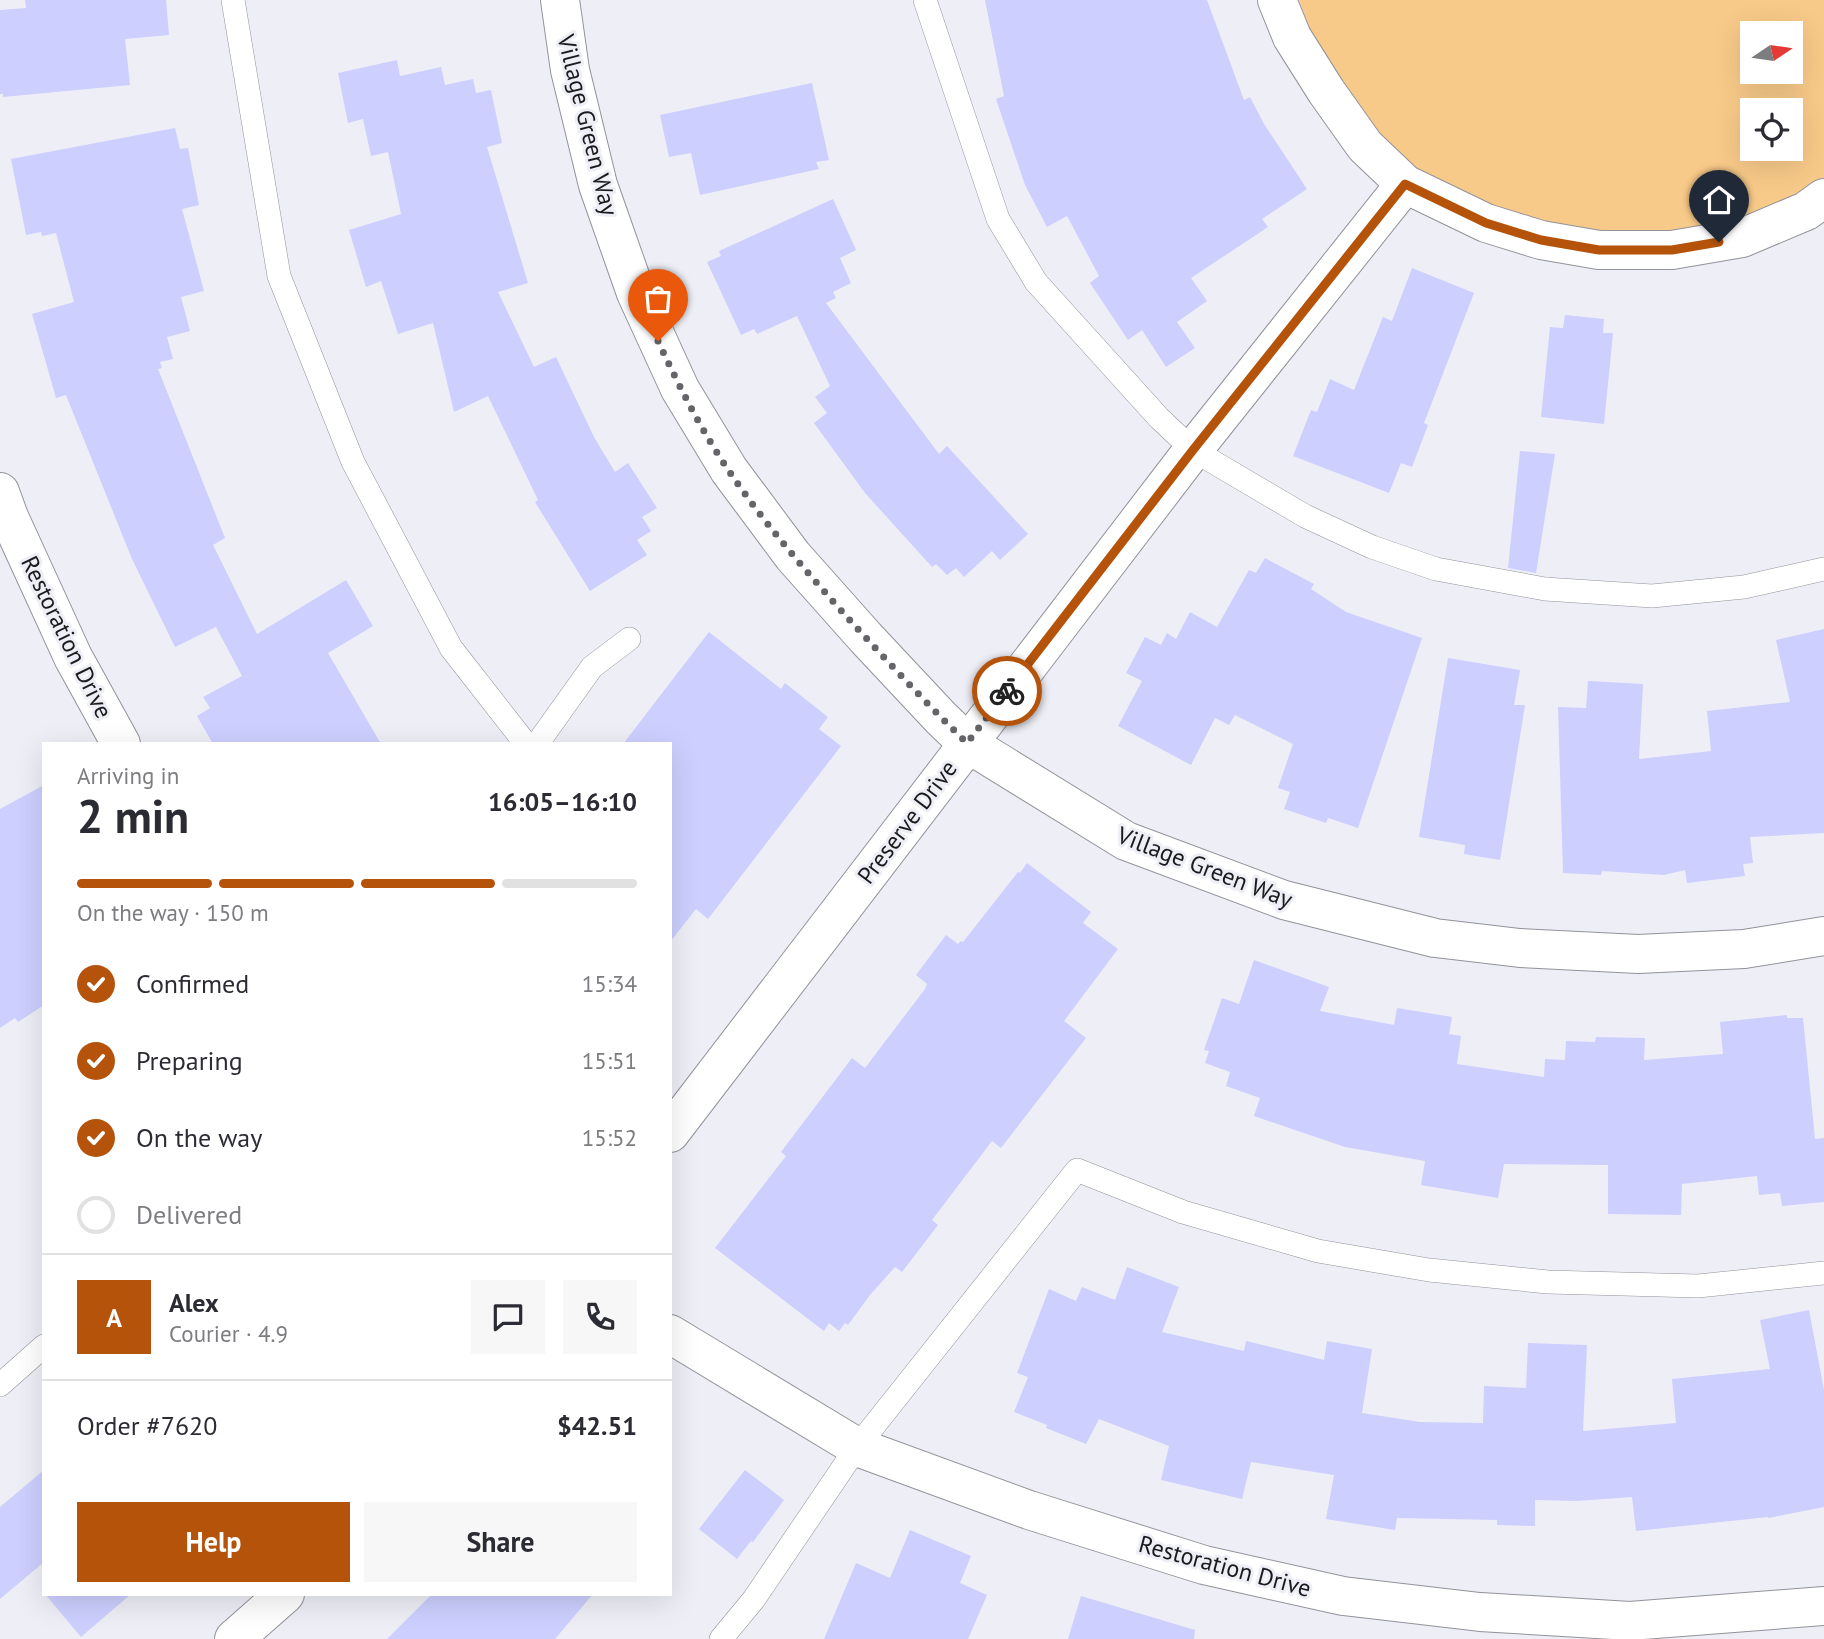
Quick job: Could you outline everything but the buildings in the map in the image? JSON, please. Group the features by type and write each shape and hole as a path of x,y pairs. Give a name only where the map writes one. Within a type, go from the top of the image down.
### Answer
{"street":[{"name":"Village Green Way","path":"561,0 570,70 598,185 636,293 680,389 729,470 793,556 875,648 967,743 1126,841 1284,900 1435,938 1520,948 1638,954 1744,949 1824,936"},
{"path":"1277,0 1292,37 1326,91 1366,146 1405,184 1486,223 1541,240 1599,250 1672,250 1742,238 1806,211 1824,198"},
{"name":"Preserve Drive","path":"672,1130 1193,450 1405,184"},
{"name":"Restoration Drive","path":"0,492 73,657 120,742"},
{"name":"Restoration Drive","path":"672,1335 857,1447 1029,1510 1203,1565 1343,1596 1480,1612 1630,1620 1824,1606"},
{"path":"234,1639 283,1596"}],"lane":[{"path":"233,0 279,276 353,462 451,648 524,742"},
{"path":"925,0 998,219 1035,282 1159,418 1193,450 1305,516 1372,547 1450,572 1545,589 1652,596 1744,587 1824,569"},
{"path":"538,742 592,667 629,639"},
{"path":"721,1639 754,1599 857,1447 1077,1170 1183,1212 1306,1247 1429,1270 1548,1282 1698,1286 1824,1273"},
{"path":"0,1385 42,1348"}],"shaded area":[{"path":"1299,0 1824,0 1824,178 1767,212 1658,240 1533,229 1422,173 1370,125 1321,61"}],"way so far":[{"path":"658,341 680,389 729,470 777,535 866,638 941,718 967,743 1007,691"}],"route":[{"path":"1007,691 1193,450 1405,184 1486,223 1541,240 1599,250 1672,250 1719,242"}]}
